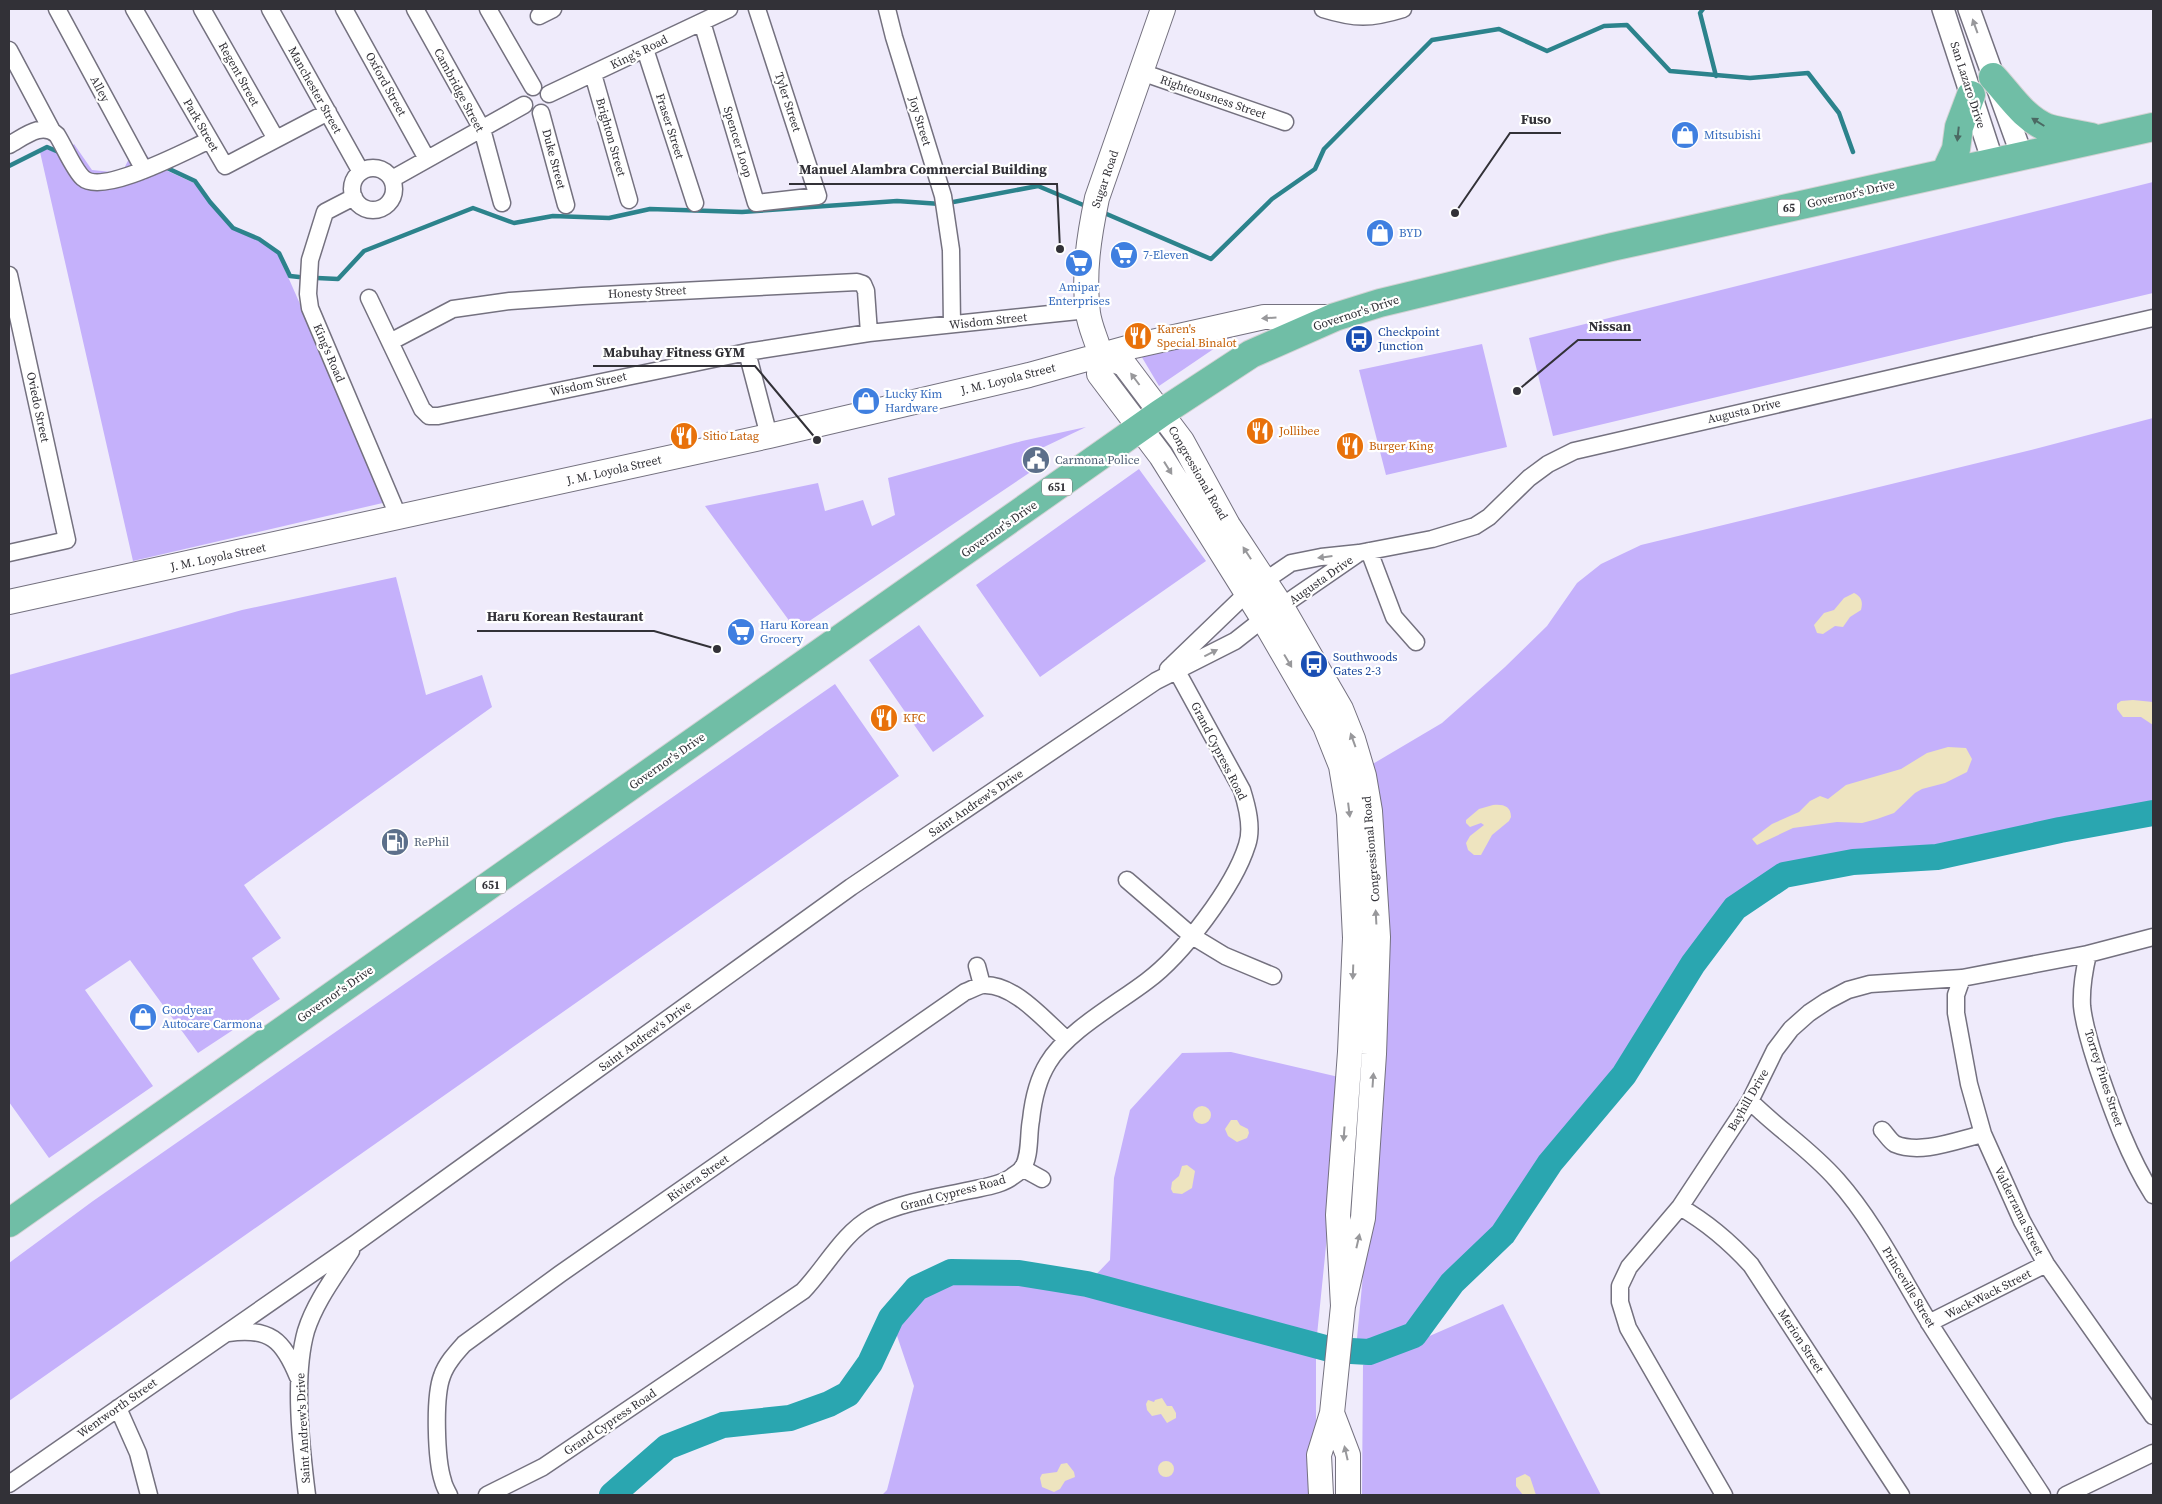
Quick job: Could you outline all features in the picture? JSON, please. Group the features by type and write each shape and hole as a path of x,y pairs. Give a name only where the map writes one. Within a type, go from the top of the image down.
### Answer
{"highway":[{"path":"1991,70 2020,107 2030,117 2047,128 2102,139"},
{"path":"1945,173 1956,149 1968,83"},
{"name":"Governor's Drive","path":"9,1223 1151,420 1251,354 1335,317 1380,303 1530,266 2153,127"}],"main road":[{"name":"Sugar Road","path":"1151,420 1099,374 1100,355 1090,327 1088,310 1086,263 1090,230 1097,198 1163,9"},
{"name":"J. M. Loyola Street","path":"9,602 768,436 1029,375 1134,346 1264,317 1335,317"},
{"name":"Congressional Road","path":"1151,420 1161,456 1341,709 1360,760 1370,811 1378,937 1374,1054 1363,1218 1343,1308 1338,1374 1332,1412 1319,1455 1322,1495"},
{"name":"Congressional Road","path":"1332,1412 1348,1455 1348,1495"}],"street":[{"name":"Alley","path":"57,9 144,170"},
{"name":"Park Street","path":"134,9 225,166 328,112"},
{"name":"Regent Street","path":"202,9 276,139"},
{"name":"Manchester Street","path":"270,9 361,172"},
{"name":"Oxford Street","path":"344,9 427,159"},
{"name":"Cambridge Street","path":"415,9 482,129 502,203"},
{"path":"488,9 533,87"},
{"name":"King's Road","path":"549,94 729,9"},
{"name":"Tyler Street","path":"757,9 818,196"},
{"name":"Joy Street","path":"887,9 944,203 951,250 952,324"},
{"path":"1323,9 1358,18 1387,14 1403,9"},
{"name":"San Lazaro Drive","path":"1942,9 1993,162"},
{"name":"San Lazaro Drive","path":"1969,9 2022,156"},
{"name":"Spencer Loop","path":"702,22 756,203 818,196"},
{"path":"9,50 51,130 57,135 83,179 93,183 110,182 126,178 210,140"},
{"name":"Fraser Street","path":"645,50 695,203"},
{"path":"1968,83 1991,70"},
{"name":"Righteousness Street","path":"1141,72 1285,122"},
{"name":"Brighton Street","path":"593,74 628,200"},
{"path":"533,87 542,88 549,94 550,103 542,113 529,111 524,105 525,92 533,87"},
{"path":"392,180 524,105"},
{"name":"Duke Street","path":"542,113 566,205"},
{"path":"9,145 44,128 51,130"},
{"path":"374,168 381,170 392,180 394,192 388,204 382,208 369,210 363,207 354,197 353,184 361,172 374,168"},
{"name":"King's Road","path":"354,197 325,212 310,260 310,308 399,518"},
{"name":"Oviedo Street","path":"9,275 67,540 9,552"},
{"name":"Honesty Street","path":"390,342 453,309 510,301 857,282 863,284 866,290 869,333"},
{"name":"Wisdom Street","path":"370,298 422,409 428,416 438,416 747,352 869,333 1088,310"},
{"name":"Augusta Drive","path":"1256,587 1291,563 1364,552 1449,535 1475,526 1489,517 1529,478 1548,464 1574,451 2153,318"},
{"path":"747,352 768,436"},
{"path":"1364,552 1394,617 1416,642"},
{"name":"Augusta Drive","path":"1273,613 1364,552"},
{"name":"Saint Andrew's Drive","path":"307,1495 298,1379 306,1330 317,1306 356,1243 851,887 1156,681 1175,667 1256,587"},
{"name":"Saint Andrew's Drive","path":"1175,667 1235,641 1273,613"},
{"name":"Grand Cypress Road","path":"487,1495 543,1467 803,1291 849,1235 872,1218 895,1208 994,1184 1011,1178 1022,1168 1026,1156 1030,1120 1037,1091 1048,1063 1067,1040 1149,979 1192,936 1237,869 1248,844 1249,823 1247,806 1242,790 1175,667"},
{"path":"1127,880 1192,936 1224,956 1273,976"},
{"name":"Bayhill Drive","path":"1724,1495 1628,1328 1620,1302 1620,1286 1629,1267 1680,1207 1750,1101 1776,1050 1792,1029 1809,1013 1827,1001 1848,990 1870,984 1962,978 2088,954 2153,937"},
{"name":"Torrey Pines Street","path":"2088,954 2082,980 2082,1008 2091,1047 2120,1127 2141,1176 2153,1196"},
{"path":"977,966 982,985 996,986 1012,992 1067,1040"},
{"name":"Valderrama Street","path":"1962,978 1956,995 1956,1013 1969,1084 1983,1134 2022,1221 2046,1264 2153,1416"},
{"name":"Riviera Street","path":"449,1495 443,1481 438,1458 438,1397 442,1376 451,1358 464,1344 560,1274 942,1007 965,992 982,985"},
{"name":"Princeville Street","path":"1750,1101 1768,1119 1815,1156 1863,1213 1929,1323 2042,1495"},
{"path":"1882,1130 1893,1143 1907,1147 1930,1146 1983,1134"},
{"path":"1022,1168 1042,1179"},
{"name":"Merion Street","path":"1680,1207 1701,1219 1728,1241 1751,1265 1900,1495"},
{"name":"Wentworth Street","path":"9,1484 356,1243"},
{"name":"Wack-Wack Street","path":"1929,1323 2046,1264"},
{"name":"Wentworth Street","path":"226,1333 248,1330 264,1334 278,1342 289,1355 298,1379"},
{"path":"118,1408 138,1453 149,1495"},
{"path":"2066,1495 2153,1453"}],"shaded area":[{"path":"74,144 92,170 122,173 135,146 161,168 194,183 232,229 259,241 278,254 387,502 133,561 40,152 47,149 64,156"},
{"path":"2153,182 2153,293 1553,436 1529,338"},
{"path":"1240,331 1159,386 1140,354"},
{"path":"1482,344 1507,447 1386,475 1359,370"},
{"path":"2153,418 2153,813 2060,830 1937,857 1853,862 1784,875 1735,908 1693,965 1624,1075 1550,1163 1503,1234 1452,1283 1414,1335 1372,1356 1356,1349 1383,1063 1371,765 1442,723 1505,667 1547,626 1577,583 1601,564 1641,545 2031,450"},
{"path":"1086,427 1023,457 1032,471 796,630 705,506 818,483 825,511 863,500 872,526 895,515 888,478 1022,441"},
{"path":"1139,469 1206,561 1040,677 976,585"},
{"path":"396,577 426,695 482,675 492,707 244,885 281,938 252,958 280,999 198,1053 130,960 85,990 153,1086 49,1158 9,1102 9,675 242,610"},
{"path":"919,625 984,716 933,752 869,660"},
{"path":"835,684 899,776 9,1401 9,1263 93,1201"},
{"path":"1231,1052 1343,1078 1316,1345 1316,1495 882,1495 887,1490 914,1386 891,1318 917,1288 951,1272 1019,1273 1087,1284 1110,1260 1114,1178 1130,1110 1182,1053"},
{"path":"1503,1304 1601,1495 1362,1495 1363,1365"}],"sand":[{"path":"1854,593 1861,600 1861,610 1850,617 1843,627 1835,626 1823,634 1817,633 1814,625 1824,613 1834,610 1844,598"},
{"path":"2121,701 2153,702 2153,725 2141,717 2123,717 2117,709 2117,704"},
{"path":"1948,747 1966,748 1972,759 1967,772 1945,783 1922,789 1915,793 1894,813 1862,823 1837,822 1793,828 1757,845 1752,839 1772,824 1799,812 1810,801 1820,796 1828,799 1846,785 1901,769 1927,753"},
{"path":"1493,805 1506,806 1510,810 1511,817 1509,821 1492,835 1481,855 1474,855 1468,850 1466,843 1470,836 1484,825 1481,823 1470,827 1466,820 1479,809"},
{"path":"1202,1106 1208,1109 1211,1115 1208,1121 1202,1124 1196,1121 1193,1115 1196,1109"},
{"path":"1231,1120 1237,1120 1240,1125 1248,1129 1247,1138 1237,1142 1228,1136 1225,1129"},
{"path":"1187,1165 1195,1171 1192,1188 1182,1194 1173,1193 1171,1189 1172,1182 1179,1176 1182,1166"},
{"path":"1162,1398 1167,1406 1172,1406 1176,1413 1176,1418 1167,1423 1161,1414 1152,1416 1147,1410 1146,1404 1148,1400 1154,1402"},
{"path":"1163,1461 1169,1461 1174,1466 1172,1475 1163,1477 1158,1472 1158,1466"},
{"path":"1067,1463 1074,1472 1075,1477 1065,1481 1060,1489 1054,1492 1042,1487 1040,1478 1042,1474 1057,1472 1061,1464"},
{"path":"1525,1474 1530,1477 1536,1495 1523,1495 1516,1486 1516,1478"}],"waterway":[{"path":"1703,9 1700,13 1716,76"},
{"path":"1102,212 1211,259 1272,199 1315,169 1324,149 1432,40 1499,29 1547,51 1604,26 1627,25 1670,71 1750,78 1808,73 1839,113 1853,152"},
{"path":"9,166 47,147 61,153"},
{"path":"165,167 195,181 210,202 233,228 259,239 279,253 290,276 299,277"},
{"path":"948,203 1038,186 1088,207"},
{"path":"317,278 338,279 364,251 473,208 514,223 553,216 609,218 650,209 742,212 897,201 941,204"},
{"path":"612,1495 667,1447 723,1425 790,1418 829,1404 848,1394 870,1363 891,1318 917,1288 951,1272 1019,1273 1087,1284 1333,1350 1369,1352 1414,1335 1452,1283 1503,1234 1550,1163 1624,1075 1693,964 1735,908 1784,875 1853,862 1937,857 2060,830 2153,813"}],"place":[{"name":"Mitsubishi","path":"1685,135"},
{"name":"Fuso","path":"1455,213"},
{"name":"BYD","path":"1380,233"},
{"name":"Manuel Alambra Commercial Building","path":"1060,249"},
{"name":"7-Eleven","path":"1124,255"},
{"name":"Amipar Enterprises","path":"1079,263"},
{"name":"Karen's Special Binalot","path":"1138,336"},
{"name":"Checkpoint Junction","path":"1359,339"},
{"name":"Nissan","path":"1517,391"},
{"name":"Lucky Kim Hardware","path":"866,401"},
{"name":"Jollibee","path":"1260,431"},
{"name":"Sitio Latag","path":"684,436"},
{"name":"Mabuhay Fitness GYM","path":"817,440"},
{"name":"Burger King","path":"1350,446"},
{"name":"Carmona Police","path":"1036,460"},
{"name":"Haru Korean Grocery","path":"741,632"},
{"name":"Haru Korean Restaurant","path":"717,649"},
{"name":"Southwoods Gates 2-3","path":"1314,664"},
{"name":"KFC","path":"884,718"},
{"name":"RePhil","path":"395,842"},
{"name":"Goodyear Autocare Carmona","path":"143,1017"}]}
